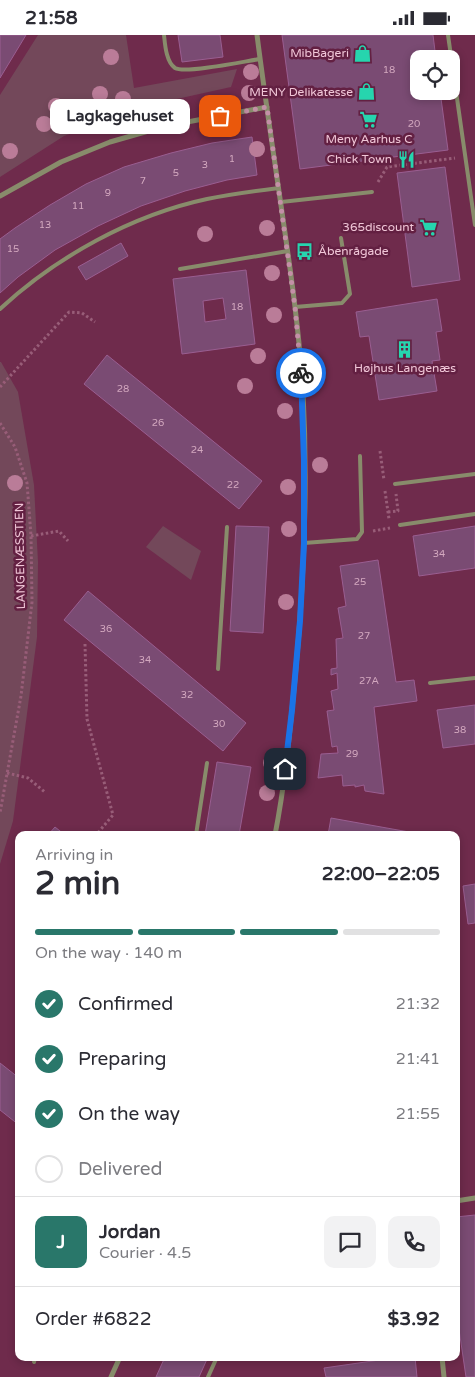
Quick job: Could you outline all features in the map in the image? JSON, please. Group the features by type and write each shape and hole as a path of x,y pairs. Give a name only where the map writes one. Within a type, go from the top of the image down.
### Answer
{"street":[{"path":"257,35 288,251 303,391 304,543 300,621 292,710 276,831"},
{"path":"0,196 61,161 110,142 166,126 267,107"},
{"path":"460,1200 475,1198"},
{"path":"111,1377 118,1361"},
{"path":"442,1361 444,1377"}],"lane":[{"path":"164,35 169,61 174,68 181,70 260,59"},
{"path":"448,35 475,225"},
{"path":"0,309 60,263 121,227 175,207 207,199 279,188"},
{"path":"281,202 372,192"},
{"path":"295,307 342,303 350,295 342,238"},
{"path":"180,269 288,251"},
{"path":"304,543 357,539 362,532 360,457"},
{"path":"394,484 475,473"},
{"path":"400,525 475,514"},
{"path":"218,669 226,527"},
{"path":"430,683 475,678"},
{"path":"197,831 207,763"},
{"path":"208,1377 215,1361"}],"path":[{"path":"372,192 387,167 465,156"},
{"path":"0,387 69,312 82,313 95,322"},
{"name":"LANGENÆSSTIEN","path":"0,423 15,447 27,483 32,602 21,696 0,813"},
{"path":"362,532 391,529 380,451"},
{"path":"388,512 398,511 394,484"},
{"path":"30,536 59,531 68,541"},
{"path":"85,644 87,719 113,815 99,831"},
{"path":"7,773 28,778 46,793"}],"shaded area":[{"path":"38,35 126,35 134,88 237,69 231,87 145,106 64,136 0,177 0,95"},
{"path":"0,362 18,392 34,485 38,562 37,637 13,821 0,864"},
{"path":"163,526 201,551 191,580 146,547"}],"building":[{"path":"0,35 26,35 0,78"},
{"path":"178,35 220,35 223,57 182,62"},
{"name":"Meny Aarhus C","path":"282,35 433,35 435,50 410,50 410,100 441,100 448,150 300,169"},
{"path":"252,137 257,175 227,180 185,191 141,206 98,226 55,250 18,277 0,293 0,239 50,205 86,184 124,167 212,143"},
{"name":"365discount","path":"445,167 460,280 412,287 397,173"},
{"path":"121,243 128,256 86,280 78,267"},
{"path":"246,270 255,344 182,354 173,279","holes":["223,298 226,319 205,322 203,301"]},
{"name":"Højhus Langenæs","path":"437,299 442,331 436,332 440,360 432,361 437,391 379,400 369,336 360,337 356,312"},
{"path":"107,355 262,481 239,509 84,384"},
{"path":"236,526 269,527 263,633 230,631"},
{"path":"475,526 475,568 419,576 413,536"},
{"path":"378,560 396,682 414,680 417,701 374,707 384,794 365,791 364,785 355,787 355,785 343,786 342,775 318,778 321,754 338,753 337,746 332,747 327,711 334,710 331,691 338,689 337,673 331,675 331,669 337,668 336,639 343,638 338,608 346,606 340,566"},
{"path":"88,591 246,723 223,751 64,620"},
{"path":"475,705 475,744 443,748 437,710"},
{"path":"217,762 251,767 240,831 206,831"},
{"path":"331,818 403,831 329,831"},
{"path":"55,827 60,831 52,831"},
{"path":"475,884 475,923 468,924 463,886"},
{"path":"0,1063 15,1075 15,1122 0,1110"},
{"path":"475,1215 475,1377 466,1377 460,1336 460,1217"},
{"path":"163,1361 206,1361 199,1377 156,1377"},
{"path":"372,1361 415,1361 417,1377 326,1377 324,1368"}],"way so far":[{"path":"220,116 267,107 295,307 301,373"}],"place":[{"name":"MibBageri","path":"363,53"},
{"name":"MENY Delikatesse","path":"367,92"},
{"name":"Lagkagehuset","path":"220,116"},
{"name":"Meny Aarhus C","path":"369,120"},
{"name":"Chick Town","path":"406,159"},
{"name":"365discount","path":"428,227"},
{"name":"Åbenrågade","path":"304,251"},
{"name":"Højhus Langenæs","path":"405,349"}],"route":[{"path":"285,769 300,621 304,543 303,391 301,373"}]}
